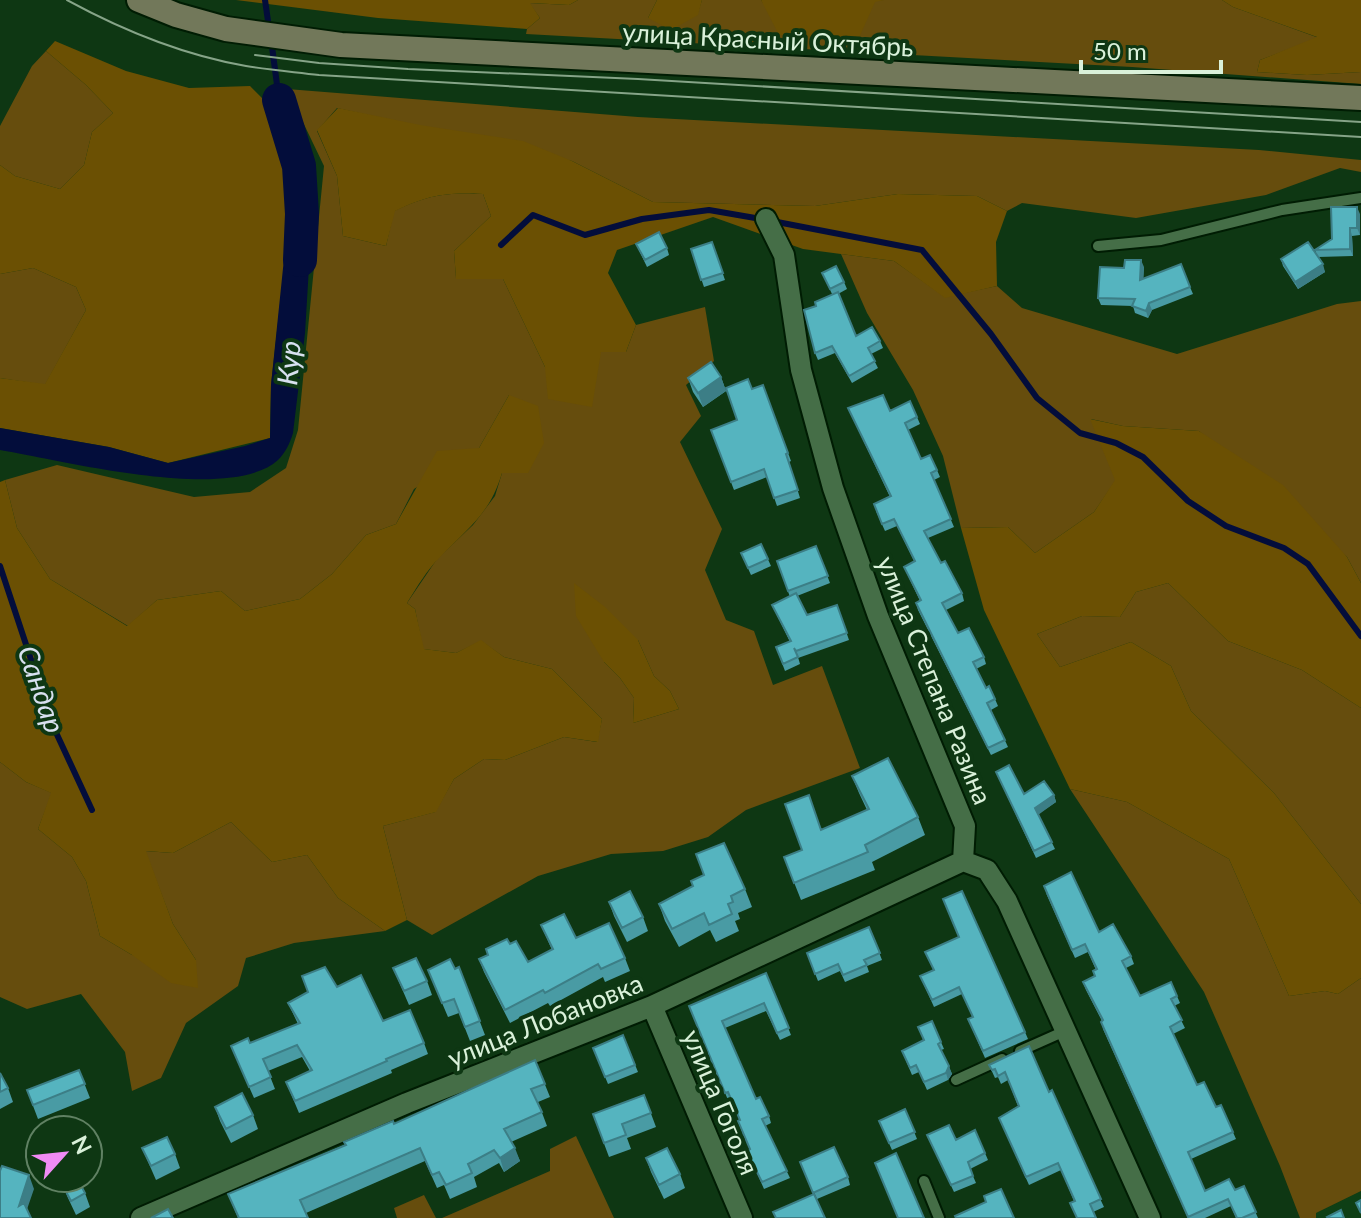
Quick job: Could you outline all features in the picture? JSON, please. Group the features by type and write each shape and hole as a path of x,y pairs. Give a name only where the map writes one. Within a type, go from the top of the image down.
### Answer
{"main road":[{"name":"улица Красный Октябрь","path":"139,0 176,15 226,29 341,45 1361,98"}],"street":[{"name":"улица Степана Разина","path":"766,219 784,255 801,370 833,488 878,616 965,826 963,861"},
{"name":"улица Лобановка","path":"141,1218 407,1103 652,1006 963,861"},
{"path":"963,861 987,870 1007,901 1150,1218"},
{"name":"улица Гоголя","path":"652,1006 742,1218"}],"lane":[{"path":"1098,246 1161,240 1282,210 1361,198"},
{"path":"956,1080 1065,1031"},
{"path":"924,1181 939,1218"}],"shaded area":[{"path":"236,0 578,0 569,5 530,3 540,18 527,29 378,18"},
{"path":"578,0 657,0 648,18 697,15 702,0 761,0 764,4 884,0 1222,0 1233,7 1319,38 1260,60 1257,72 1307,75 1361,72 1361,84 1132,67 526,34 527,29 540,18 529,3 569,5"},
{"path":"657,0 702,0 698,15 671,30 648,18"},
{"path":"761,0 884,0 875,2 858,40 779,35"},
{"path":"1222,0 1361,0 1361,72 1307,75 1257,72 1260,60 1317,37 1233,7"},
{"path":"55,41 126,71 189,88 250,86 266,102 288,171 288,232 271,385 270,438 168,463 109,447 0,428 0,378 45,384 86,310 76,287 33,268 0,274 0,165 15,176 60,189 84,165 92,132 113,113 46,51"},
{"path":"46,51 113,113 92,132 84,165 60,189 15,176 0,165 0,126 32,66"},
{"path":"287,89 638,117 1259,150 1361,160 1361,172 1340,168 1266,195 1136,218 1022,203 1007,211 977,196 898,194 815,206 653,202 572,161 337,108 317,131 337,176 343,236 386,246 394,211 437,196 483,194 491,216 454,251 456,278 503,279 545,367 601,352 626,352 636,325 705,307 714,361 686,385 701,416 680,442 722,529 705,570 726,620 754,631 773,685 822,666 860,768 746,810 708,837 663,851 611,854 538,876 432,935 407,920 383,826 435,812 454,779 484,759 505,760 564,737 597,742 602,719 552,669 504,657 481,641 456,653 423,649 415,609 407,603 437,559 473,525 495,496 502,473 509,395 479,448 414,489 396,524 366,535 332,574 300,599 245,611 221,591 157,600 128,626 50,579 17,528 5,480 57,465 194,497 250,492 286,468 298,430 324,166","holes":["638,640 654,676 670,691 679,709 633,723 634,698 604,662"]},
{"path":"338,108 523,141 572,161 653,202 815,206 898,194 977,196 1007,211 996,242 997,286 945,298 894,261 803,249 713,217 617,250 608,273 636,325 626,352 601,352 592,407 548,399 545,367 503,279 456,279 454,251 491,216 483,194 438,196 395,211 386,246 343,236 337,176 317,130"},
{"path":"841,254 894,261 945,297 997,286 1022,308 1177,354 1337,304 1361,301 1361,583 1347,557 1199,431 1123,426 1091,419 1116,480 1094,512 1035,553 1008,527 961,528 943,456 913,390 867,313"},
{"path":"33,268 76,287 86,310 45,385 0,378 0,274"},
{"path":"509,395 538,406 544,443 528,473 502,473 484,510 431,567 407,603 415,609 424,649 456,653 481,640 504,657 552,669 602,719 598,742 564,737 505,760 484,759 454,779 436,812 383,826 407,920 385,931 338,898 307,855 272,862 231,822 173,853 146,851 173,924 196,960 198,988 171,983 100,936 86,881 72,857 38,829 51,793 26,782 0,762 0,482 5,480 17,528 50,579 127,626 157,600 221,591 245,611 300,599 332,574 366,535 396,524 437,451 479,448"},
{"path":"1090,419 1123,426 1199,431 1283,485 1347,557 1361,583 1361,708 1302,670 1228,641 1168,583 1136,592 1120,617 1082,616 1037,634 1060,667 1131,642 1171,666 1191,711 1274,793 1361,904 1361,978 1338,994 1325,991 1289,996 1229,859 1127,802 1070,789 984,610 961,528 1008,527 1035,553 1094,512 1115,480"},
{"path":"574,583 605,607 638,640 654,676 670,691 679,709 633,723 634,698 604,662 576,616"},
{"path":"1168,583 1228,641 1302,670 1361,708 1361,904 1274,793 1191,711 1171,666 1131,642 1060,667 1037,634 1082,616 1120,617 1136,592"},
{"path":"0,762 26,782 52,793 38,829 72,857 86,881 100,936 132,955 196,960 173,924 145,851 173,853 231,822 272,862 307,855 338,898 385,931 294,943 246,958 238,986 186,1023 161,1078 132,1091 125,1052 81,994 27,1009 0,997"},
{"path":"1070,789 1127,802 1229,859 1289,996 1325,991 1338,994 1361,978 1361,1191 1316,1213 1316,1218 1300,1218 1204,992"},
{"path":"576,1136 614,1218 442,1218 550,1171 550,1149"},
{"path":"1361,1191 1361,1218 1316,1218 1316,1213"},
{"path":"424,1195 436,1218 397,1218 394,1208"}],"water":[{"path":"289,210 312,217 305,333 293,433 278,460 255,473 185,479 102,469 0,450 0,428 109,447 168,463 270,438 271,385"}],"building":[{"path":"1331,207 1357,207 1357,228 1350,228 1350,249 1315,250 1332,239"},
{"path":"659,232 667,248 645,260 636,244"},
{"path":"712,242 723,273 701,280 691,249"},
{"path":"1308,242 1323,264 1295,282 1281,259"},
{"path":"1125,260 1141,260 1140,280 1181,264 1190,287 1149,303 1146,311 1132,306 1135,299 1098,298 1100,267 1124,268"},
{"path":"836,266 844,282 830,289 822,273"},
{"path":"838,292 856,336 872,327 880,341 868,348 875,361 849,376 832,346 815,353 804,310"},
{"path":"711,362 721,377 698,393 688,378"},
{"path":"748,379 752,389 763,385 798,490 774,498 764,469 731,482 711,430 737,420 726,388"},
{"path":"883,395 890,411 910,401 917,417 905,423 921,459 930,455 937,470 931,473 951,519 924,531 962,593 942,603 958,633 969,628 984,657 973,662 995,699 987,703 1005,740 988,748 916,603 921,600 904,567 915,561 894,519 882,524 874,504 891,496 848,408"},
{"path":"761,544 768,559 748,568 741,553"},
{"path":"816,546 828,576 788,591 777,561"},
{"path":"796,593 807,615 837,605 847,633 796,651 794,648 798,657 783,664 776,647 791,641 772,605"},
{"path":"888,758 918,817 865,845 868,852 794,883 784,857 802,850 785,804 809,795 821,830 869,809 852,776"},
{"path":"1009,765 1024,794 1044,781 1054,795 1035,808 1052,842 1034,851 996,772"},
{"path":"724,843 745,889 731,896 733,902 728,904 732,914 709,925 704,913 672,929 659,904 693,886 691,881 704,875 696,854"},
{"path":"1071,872 1099,932 1113,924 1131,956 1122,961 1140,996 1171,982 1177,996 1171,999 1182,1020 1170,1027 1197,1085 1204,1082 1216,1107 1221,1105 1233,1132 1188,1152 1205,1191 1229,1179 1235,1190 1244,1186 1256,1212 1237,1218 1228,1199 1188,1217 1101,1022 1103,1020 1083,982 1095,976 1093,971 1097,969 1085,944 1072,950 1044,886"},
{"path":"630,891 643,917 622,928 609,902"},
{"path":"962,891 1025,1032 983,1051 968,1019 973,1017 959,987 932,1000 920,976 934,970 925,952 959,937 943,899"},
{"path":"564,914 576,938 609,923 625,958 601,969 598,964 545,993 543,990 505,1010 479,959 488,955 486,949 507,939 510,944 516,941 528,962 553,949 541,925"},
{"path":"869,927 880,953 864,960 867,965 843,975 838,964 815,974 807,953"},
{"path":"416,958 427,981 404,991 393,968"},
{"path":"450,959 455,969 459,967 480,1021 465,1027 454,999 442,1003 428,970"},
{"path":"325,967 337,987 361,975 383,1021 410,1010 424,1043 295,1101 286,1082 312,1070 297,1045 263,1059 271,1077 249,1087 231,1046 248,1038 250,1043 300,1023 288,1003 308,992 302,976"},
{"path":"766,973 789,1028 777,1033 764,1003 722,1021 756,1099 760,1097 769,1116 762,1119 787,1171 762,1182 745,1152 750,1149 740,1120 728,1092 725,1093 689,1006"},
{"path":"932,1021 941,1042 938,1044 949,1066 946,1073 924,1082 916,1065 910,1068 902,1051 924,1040 918,1027"},
{"path":"623,1035 635,1065 605,1077 593,1048"},
{"path":"1029,1046 1101,1199 1090,1204 1096,1218 1077,1218 1070,1203 1075,1201 1058,1163 1026,1177 999,1118 1019,1106 1005,1072 998,1076 989,1065"},
{"path":"535,1060 545,1084 531,1089 542,1112 504,1129 515,1148 500,1158 494,1150 468,1164 472,1173 446,1185 439,1172 432,1175 420,1148 300,1200 308,1218 239,1218 228,1194"},
{"path":"79,1070 85,1084 33,1105 27,1090"},
{"path":"0,1073 8,1088 0,1092"},
{"path":"242,1093 253,1115 226,1129 215,1107"},
{"path":"644,1095 651,1113 622,1124 626,1135 604,1143 593,1114"},
{"path":"905,1109 915,1132 889,1143 879,1121"},
{"path":"949,1125 956,1140 975,1130 985,1153 968,1162 973,1176 951,1185 927,1135"},
{"path":"167,1137 175,1154 151,1166 142,1148"},
{"path":"834,1147 848,1177 813,1193 800,1162"},
{"path":"667,1148 680,1174 659,1185 646,1158"},
{"path":"896,1153 924,1218 898,1218 875,1163"},
{"path":"2,1166 24,1173 24,1190 19,1206 24,1203 31,1218 0,1218"},
{"path":"1001,1189 1014,1218 956,1218 986,1202 984,1196"},
{"path":"67,1194 83,1194 71,1201"},
{"path":"814,1194 825,1218 776,1218 773,1212"},
{"path":"168,1209 173,1218 151,1218"},
{"path":"1341,1210 1344,1218 1327,1217"}],"waterway":[{"name":"Кур","path":"265,0 269,28"},
{"name":"Кур","path":"271,39 279,100"},
{"name":"Кур","path":"279,100 299,166 302,214 300,260"},
{"path":"501,245 533,215 585,235 642,219 709,210 761,219"},
{"path":"772,221 922,250 991,334 1037,398 1080,433 1116,443 1143,457 1188,501 1226,526 1284,548 1308,564 1361,636"},
{"name":"Сандар","path":"0,566 53,726 92,810"}],"tram line":[{"path":"67,0 131,31 200,55 246,66 319,75 1361,137"},
{"path":"255,55 408,69 638,79 1361,122"}]}
